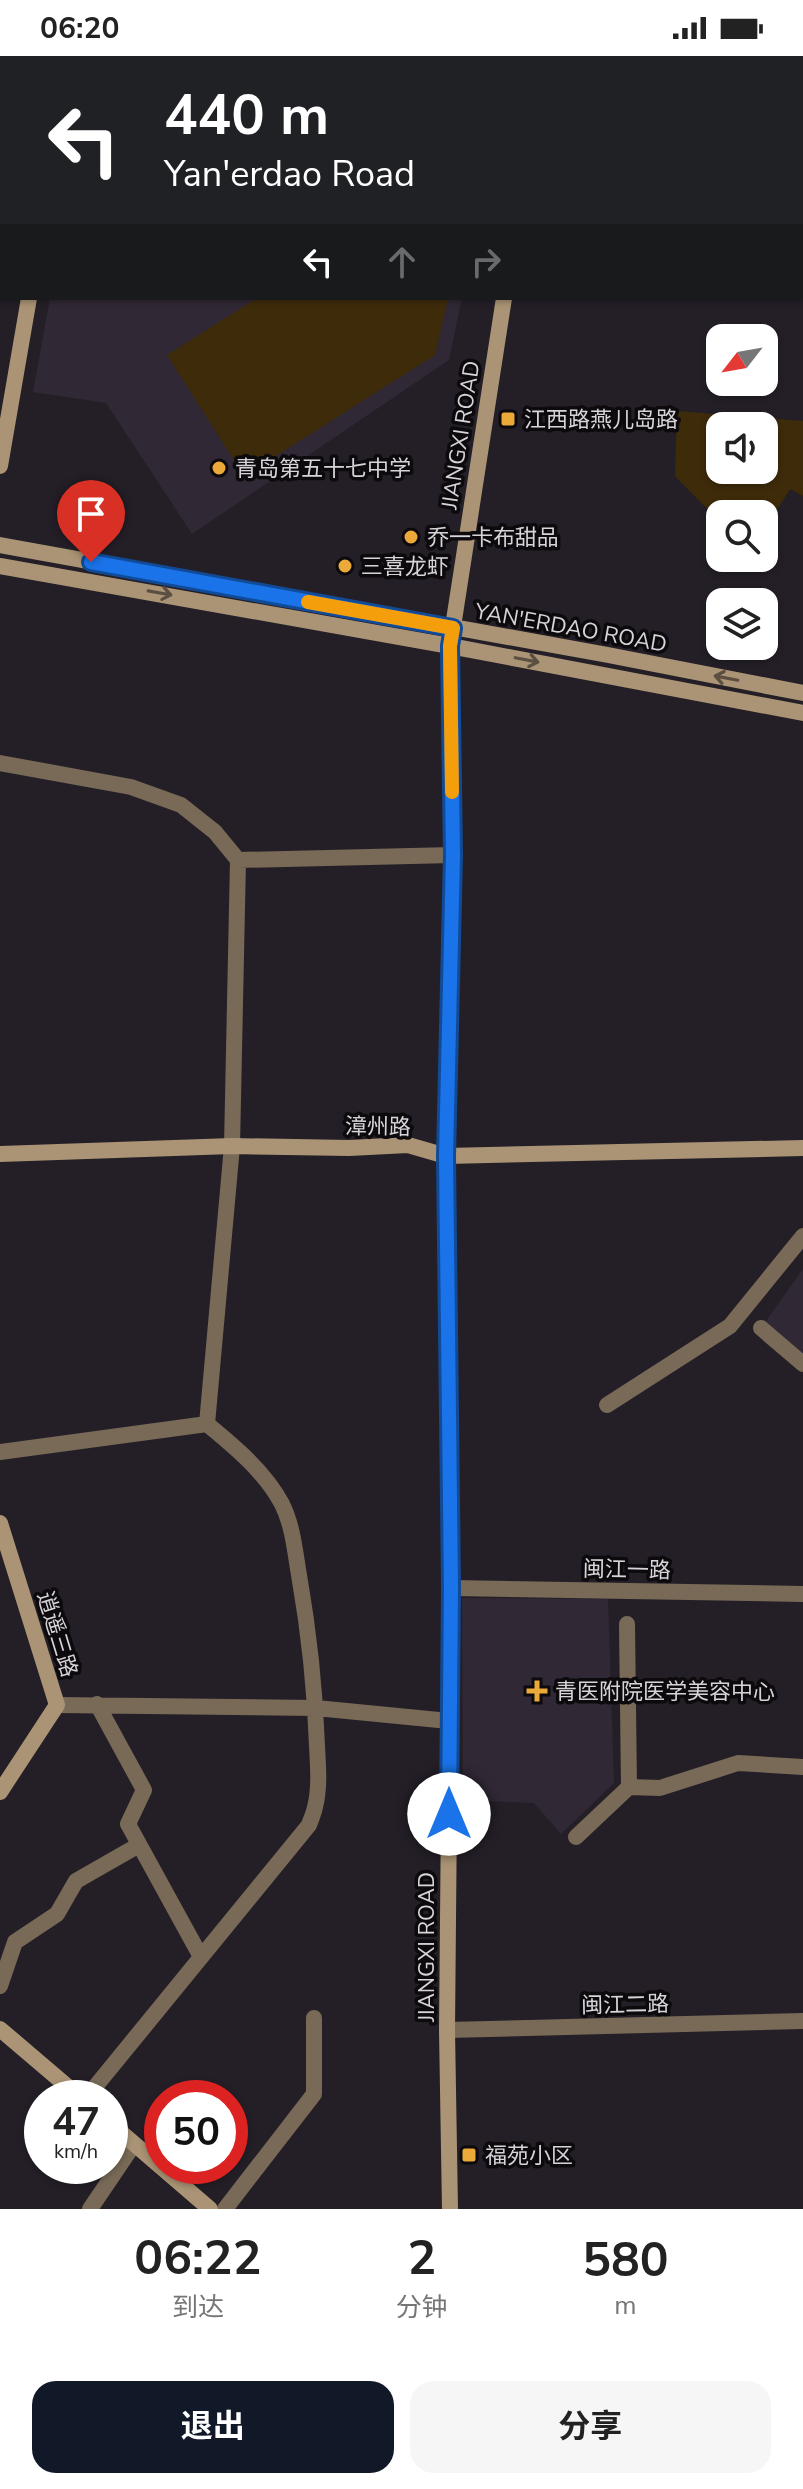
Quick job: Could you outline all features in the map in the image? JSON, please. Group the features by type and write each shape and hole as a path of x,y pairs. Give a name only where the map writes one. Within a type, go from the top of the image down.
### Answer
{"main road":[{"path":"0,466 3,430 29,300"},
{"name":"JIANGXI ROAD","path":"450,2209 447,2030 451,1588 446,1156 453,855 450,646 504,300"},
{"name":"YAN'ERDAO ROAD","path":"0,545 803,693"},
{"name":"YAN'ERDAO ROAD","path":"0,566 803,713"},
{"name":"漳州路","path":"0,1154 232,1146 349,1148 408,1145 446,1156 803,1148"},
{"name":"逍遥三路","path":"0,1523 57,1705 0,1792"},
{"path":"0,2029 61,2080"},
{"path":"128,2139 210,2209"}],"street":[{"path":"0,763 131,787 181,805 215,832 238,860 232,1146 207,1424"},
{"path":"238,860 453,855"},
{"path":"607,1405 730,1326 803,1236"},
{"path":"761,1328 803,1364"},
{"path":"0,1452 207,1424 235,1447 273,1489 293,1534 303,1596 316,1708 318,1774 316,1806 309,1825 98,2080"},
{"name":"闽江一路","path":"451,1588 803,1594"},
{"path":"627,1624 629,1787"},
{"path":"97,1704 144,1790 128,1824 201,1957"},
{"path":"57,1705 316,1708 449,1721"},
{"path":"576,1837 629,1787 660,1788 738,1763 803,1767"},
{"path":"0,1986 15,1942 57,1914 76,1881 139,1845"},
{"path":"225,2209 314,2094 314,2018"},
{"name":"闽江二路","path":"447,2030 803,2021"},
{"path":"90,2209 134,2144"}],"shaded area":[{"name":"青岛第五十七中学","path":"50,300 462,300 449,360 192,534 106,403 33,392"},
{"path":"254,300 448,300 435,355 244,476 167,355"},
{"path":"677,411 706,413 706,484 778,484 778,419 803,421 803,496 790,489 778,508 778,500 706,500 706,508 675,476"},
{"path":"803,1269 803,1364 761,1328"},
{"name":"青医附院医学美容中心","path":"462,1598 608,1599 614,1783 561,1834 534,1803 463,1800"}],"slow traffic":[{"path":"308,602 453,628 450,646 452,792"}],"place":[{"name":"江西路燕儿岛路","path":"508,419"},
{"name":"青岛第五十七中学","path":"219,468"},
{"name":"乔一卡布甜品","path":"411,537"},
{"name":"三喜龙虾","path":"345,566"},
{"name":"青医附院医学美容中心","path":"537,1691"},
{"name":"福苑小区","path":"469,2155"}],"route":[{"path":"91,562 453,628 450,646 453,855 446,1156 451,1588 449,1814"}]}
